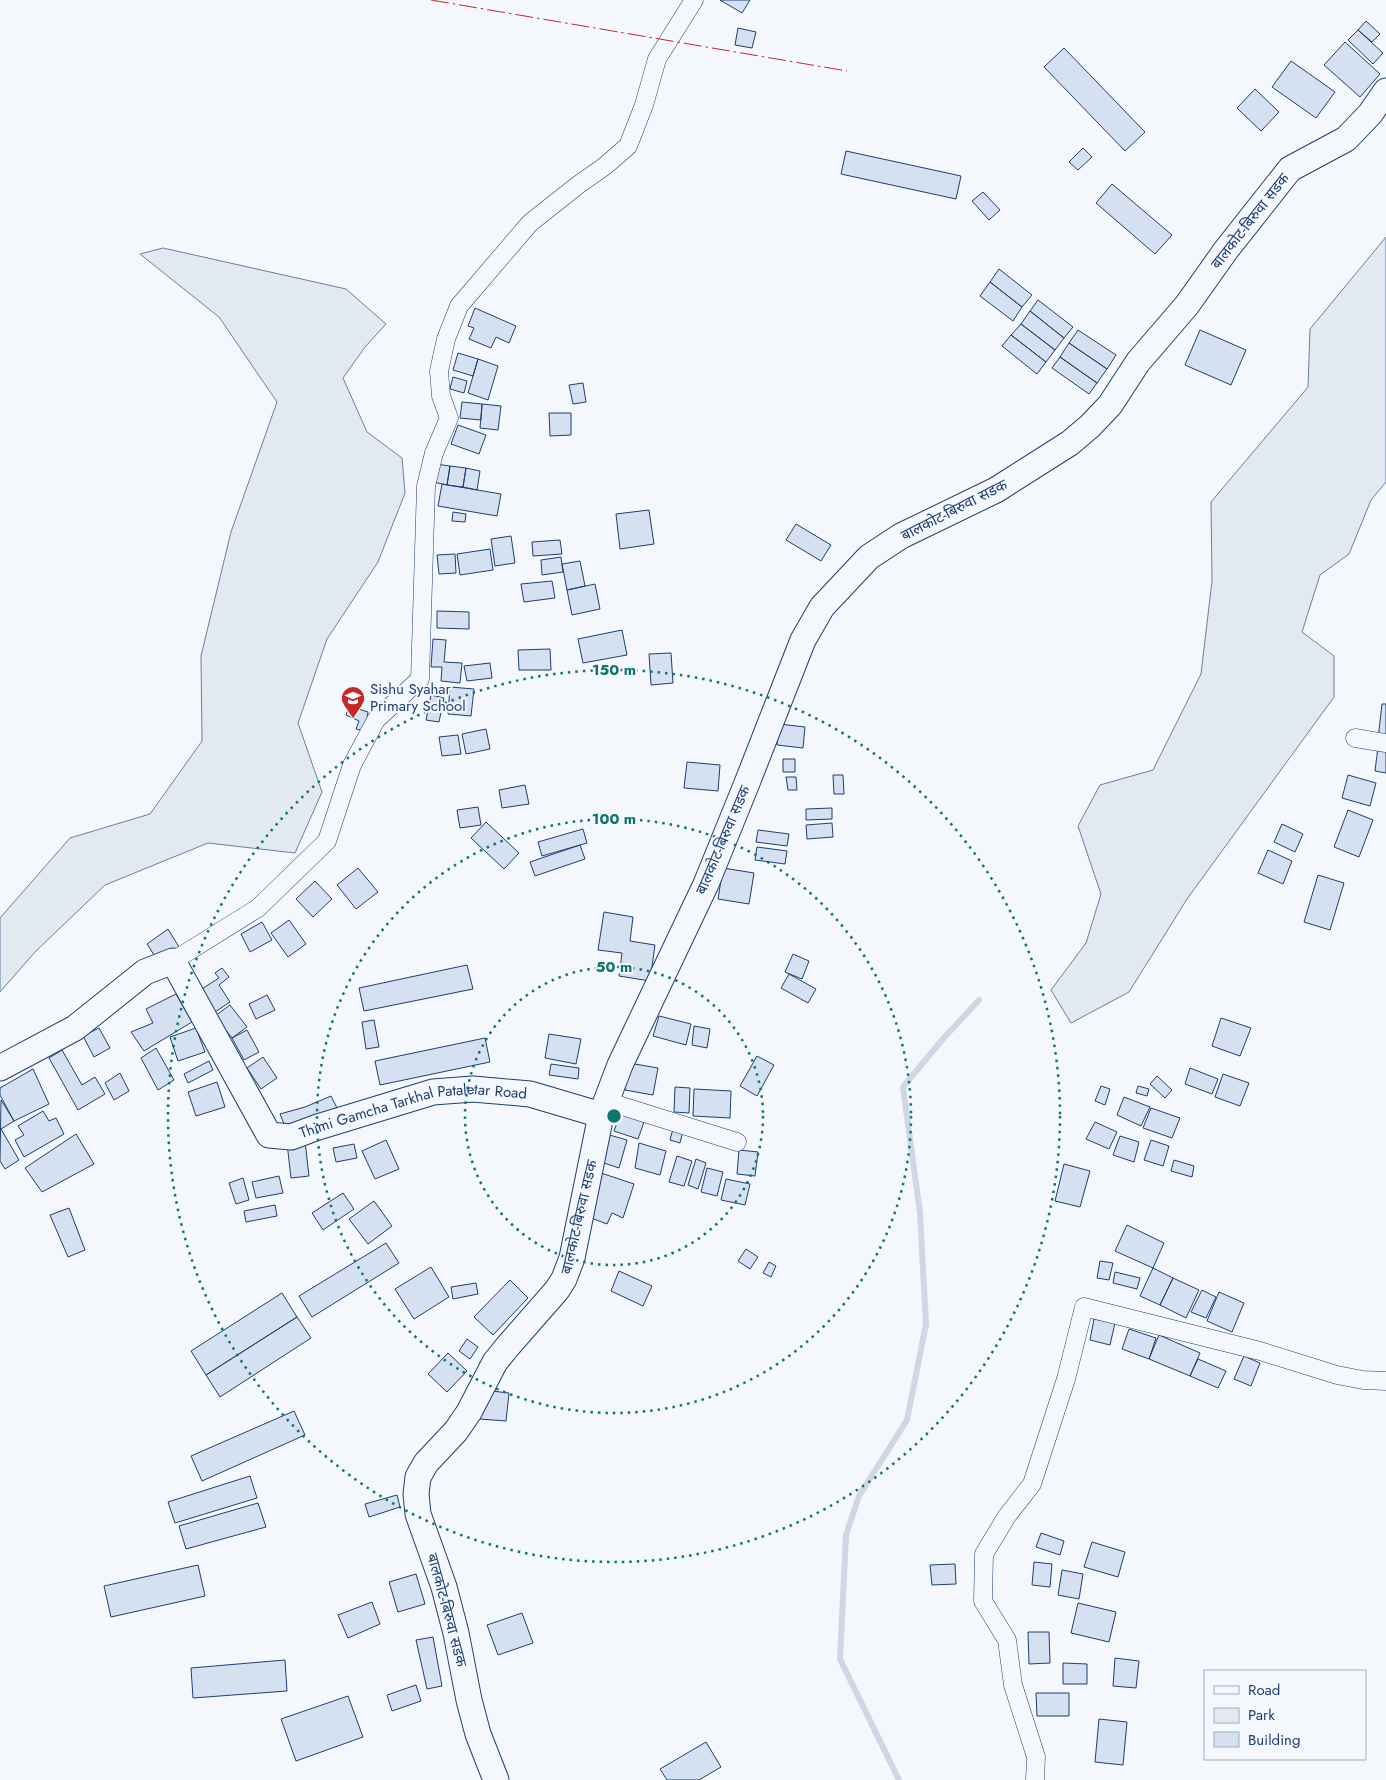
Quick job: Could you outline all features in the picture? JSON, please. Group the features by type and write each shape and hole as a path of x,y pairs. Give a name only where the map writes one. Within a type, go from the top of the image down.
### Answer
{"main road":[{"name":"बालकोट-बिरुवा सडक","path":"496,1780 478,1734 444,1587 418,1514 416,1494 418,1477 426,1463 456,1431 470,1412 495,1362 557,1290 564,1279 572,1258 604,1108 620,1065 706,884 803,640 822,607 869,557 901,536 996,490 1070,443 1090,426 1110,405 1138,362 1187,306 1226,250 1290,169 1346,139 1370,114 1386,91"},
{"path":"0,1068 75,1028 145,972 173,961"},
{"name":"Thimi Gamcha Tarkhal Pataletar Road","path":"173,961 269,1135 291,1137 433,1092 473,1089 530,1094 604,1108"}],"street":[{"path":"173,961 258,908 327,840 352,765 376,720 420,679 426,486 434,452 449,418 441,396 439,371 446,339 459,306 530,223 605,166 628,146 644,105 657,59 694,0"},
{"path":"1355,738 1386,743"},
{"path":"604,1108 737,1142"},
{"path":"1035,1780 1036,1757 1013,1684 1007,1640 983,1601 984,1554 1007,1516 1032,1484 1066,1379 1084,1307 1260,1351 1337,1375 1363,1380 1386,1381"}],"green space":[{"path":"1386,237 1386,482 1371,500 1349,554 1320,575 1302,632 1334,656 1334,697 1187,899 1129,992 1071,1023 1051,990 1086,943 1101,894 1078,826 1100,785 1153,770 1201,674 1212,581 1211,502 1308,387 1310,329"},
{"path":"163,248 346,289 386,324 365,347 343,378 367,432 402,458 405,493 378,562 327,639 298,723 322,792 295,853 208,843 105,885 35,952 0,992 0,918 70,838 150,814 202,741 201,656 231,532 277,402 219,317 140,254"}],"building":[{"path":"720,0 750,0 742,13"},
{"path":"1366,21 1380,34 1372,42 1358,30"},
{"path":"738,28 756,32 752,48 735,45"},
{"path":"1358,30 1383,53 1373,64 1348,40"},
{"path":"1345,42 1380,74 1360,97 1324,65"},
{"path":"1064,48 1145,132 1125,151 1044,67"},
{"path":"1291,61 1335,92 1316,118 1272,87"},
{"path":"1255,89 1279,112 1261,131 1237,108"},
{"path":"1083,148 1092,157 1078,170 1069,162"},
{"path":"846,151 961,176 956,199 841,174"},
{"path":"1112,184 1172,235 1155,254 1096,203"},
{"path":"983,192 1000,210 989,220 972,201"},
{"path":"999,269 1032,295 1022,307 990,282"},
{"path":"990,282 1022,307 1013,321 980,296"},
{"path":"1038,300 1073,327 1064,338 1030,311"},
{"path":"475,308 516,326 509,343 496,337 491,348 469,339 474,328 468,326"},
{"path":"1030,311 1064,338 1055,350 1021,324"},
{"path":"1021,324 1055,350 1046,362 1011,335"},
{"path":"1078,330 1116,355 1107,369 1069,343"},
{"path":"1200,330 1246,350 1231,385 1185,365"},
{"path":"1011,335 1046,362 1037,374 1002,346"},
{"path":"1069,343 1107,369 1097,383 1060,357"},
{"path":"458,353 478,359 473,376 453,370"},
{"path":"1060,357 1097,383 1089,394 1052,368"},
{"path":"478,359 498,366 488,400 468,393"},
{"path":"453,377 467,381 464,393 450,389"},
{"path":"583,383 586,402 573,404 569,385"},
{"path":"462,402 482,404 481,420 460,418"},
{"path":"482,404 501,406 498,430 480,428"},
{"path":"549,413 571,413 571,435 550,436"},
{"path":"458,425 486,435 479,454 451,444"},
{"path":"436,464 450,466 447,485 433,482"},
{"path":"450,466 466,468 463,487 447,485"},
{"path":"466,468 480,471 477,490 463,487"},
{"path":"442,484 501,494 497,516 438,506"},
{"path":"649,510 654,544 620,549 616,514"},
{"path":"453,512 466,514 465,522 452,521"},
{"path":"796,524 831,545 821,561 786,540"},
{"path":"511,536 515,563 495,566 491,539"},
{"path":"560,540 562,554 533,556 532,542"},
{"path":"490,549 493,570 460,575 457,554"},
{"path":"455,554 456,573 439,574 437,555"},
{"path":"561,557 563,572 542,575 541,560"},
{"path":"580,561 585,586 567,590 562,564"},
{"path":"552,581 555,598 524,602 521,584"},
{"path":"595,584 600,609 572,615 567,590"},
{"path":"437,611 469,612 469,629 437,628"},
{"path":"622,630 627,655 583,663 578,639"},
{"path":"433,639 446,640 444,662 462,663 460,683 441,681 442,667 431,667"},
{"path":"550,649 551,670 519,670 518,650"},
{"path":"671,653 673,683 651,685 649,654"},
{"path":"490,663 492,678 467,681 464,666"},
{"path":"450,687 474,689 471,716 448,714"},
{"path":"431,695 444,698 439,722 426,720"},
{"path":"1382,704 1386,704 1386,740 1378,739"},
{"path":"349,706 368,712 365,731 356,729 359,721 346,715"},
{"path":"779,724 805,727 803,748 777,745"},
{"path":"486,729 490,749 466,754 462,734"},
{"path":"458,735 461,754 442,756 439,737"},
{"path":"1378,747 1386,748 1386,773 1375,771"},
{"path":"783,759 795,759 795,772 783,772"},
{"path":"687,762 720,765 718,791 684,788"},
{"path":"833,775 843,775 844,794 834,794"},
{"path":"1348,775 1376,783 1370,806 1342,798"},
{"path":"786,777 796,777 797,790 788,790"},
{"path":"525,785 529,804 502,808 499,790"},
{"path":"478,807 481,825 460,828 457,810"},
{"path":"832,808 832,819 806,820 806,809"},
{"path":"1348,810 1373,820 1359,857 1334,847"},
{"path":"486,822 519,853 504,869 471,838"},
{"path":"832,823 833,837 807,839 806,825"},
{"path":"1282,824 1303,834 1295,852 1274,842"},
{"path":"583,829 587,843 542,856 538,842"},
{"path":"758,830 789,834 787,846 756,842"},
{"path":"580,845 585,859 535,876 530,862"},
{"path":"757,847 787,851 785,864 755,860"},
{"path":"1268,850 1292,861 1283,884 1258,873"},
{"path":"358,868 378,892 356,909 337,885"},
{"path":"723,868 754,873 749,904 718,899"},
{"path":"1318,875 1344,883 1330,930 1304,922"},
{"path":"315,881 332,899 313,917 296,899"},
{"path":"604,912 633,917 630,941 655,945 650,981 619,976 622,953 598,950"},
{"path":"289,920 306,944 288,957 271,933"},
{"path":"262,922 272,940 250,952 241,934"},
{"path":"168,929 179,947 158,961 147,944"},
{"path":"793,954 809,961 802,979 785,972"},
{"path":"467,965 473,989 364,1011 359,988"},
{"path":"222,968 229,977 219,985 230,1002 212,1014 197,992 219,978 215,973"},
{"path":"789,974 816,989 808,1003 781,988"},
{"path":"176,994 192,1022 144,1051 131,1032 153,1023 146,1009"},
{"path":"267,995 275,1010 256,1019 249,1004"},
{"path":"230,1005 247,1027 232,1038 215,1016"},
{"path":"659,1016 691,1024 686,1045 653,1036"},
{"path":"1221,1018 1251,1028 1240,1056 1212,1046"},
{"path":"374,1020 379,1047 366,1049 362,1022"},
{"path":"694,1026 710,1029 707,1048 692,1045"},
{"path":"99,1028 110,1048 94,1057 83,1036"},
{"path":"196,1028 205,1052 178,1061 170,1037"},
{"path":"247,1030 259,1052 244,1060 232,1038"},
{"path":"549,1034 581,1039 576,1064 545,1058"},
{"path":"485,1038 490,1062 380,1085 375,1061"},
{"path":"156,1048 174,1080 158,1090 141,1058"},
{"path":"62,1050 82,1085 95,1077 105,1094 78,1110 49,1058"},
{"path":"757,1056 774,1065 757,1096 740,1086"},
{"path":"263,1057 277,1078 261,1089 247,1068"},
{"path":"209,1061 213,1070 188,1083 184,1074"},
{"path":"629,1063 658,1068 653,1095 625,1090"},
{"path":"551,1064 579,1068 578,1079 549,1075"},
{"path":"1190,1068 1218,1079 1212,1094 1185,1084"},
{"path":"33,1069 49,1104 14,1121 0,1095 0,1088"},
{"path":"120,1073 129,1091 114,1100 105,1083"},
{"path":"1223,1074 1249,1083 1240,1106 1215,1097"},
{"path":"1157,1076 1172,1090 1165,1098 1150,1084"},
{"path":"217,1082 225,1107 196,1116 188,1092"},
{"path":"1101,1086 1110,1089 1105,1105 1095,1101"},
{"path":"1138,1086 1149,1089 1147,1096 1136,1093"},
{"path":"675,1087 690,1088 689,1113 674,1112"},
{"path":"694,1089 731,1091 730,1118 693,1116"},
{"path":"331,1096 339,1112 288,1134 280,1114 305,1107"},
{"path":"1124,1097 1150,1107 1141,1126 1117,1115"},
{"path":"1,1100 14,1121 1,1129 19,1160 5,1169 0,1161"},
{"path":"1151,1108 1180,1118 1172,1138 1143,1128"},
{"path":"43,1111 49,1121 56,1118 64,1134 24,1157 15,1140 24,1135 18,1126"},
{"path":"620,1114 644,1122 638,1139 614,1131"},
{"path":"1095,1122 1117,1132 1109,1149 1086,1139"},
{"path":"674,1125 684,1127 680,1143 670,1140"},
{"path":"76,1134 94,1164 42,1192 25,1168"},
{"path":"606,1134 627,1140 619,1168 598,1161"},
{"path":"1120,1136 1139,1142 1134,1162 1113,1155"},
{"path":"386,1140 399,1169 375,1179 362,1151"},
{"path":"1151,1140 1169,1146 1163,1166 1144,1160"},
{"path":"305,1141 309,1176 291,1178 287,1143"},
{"path":"639,1143 666,1151 660,1175 635,1168"},
{"path":"354,1144 357,1158 336,1162 333,1148"},
{"path":"739,1150 758,1152 755,1176 737,1174"},
{"path":"677,1156 692,1161 684,1186 669,1182"},
{"path":"696,1159 706,1163 698,1189 688,1185"},
{"path":"1174,1160 1194,1166 1192,1177 1171,1171"},
{"path":"1064,1164 1090,1171 1080,1207 1055,1201"},
{"path":"707,1168 723,1172 717,1196 701,1192"},
{"path":"601,1173 634,1184 623,1218 612,1213 607,1224 591,1218"},
{"path":"279,1176 283,1193 256,1198 252,1182"},
{"path":"243,1178 249,1200 236,1204 229,1183"},
{"path":"726,1179 750,1184 745,1205 721,1200"},
{"path":"343,1193 354,1209 323,1230 312,1213"},
{"path":"374,1201 392,1226 368,1244 349,1219"},
{"path":"275,1205 277,1216 246,1222 244,1211"},
{"path":"69,1208 85,1250 68,1257 50,1215"},
{"path":"1127,1225 1164,1243 1153,1268 1115,1251"},
{"path":"386,1243 399,1263 312,1317 299,1296"},
{"path":"746,1249 758,1257 750,1269 738,1261"},
{"path":"1100,1261 1113,1263 1109,1280 1097,1278"},
{"path":"769,1262 776,1266 771,1277 763,1273"},
{"path":"431,1267 449,1297 414,1319 395,1289"},
{"path":"1153,1268 1173,1278 1160,1305 1140,1296"},
{"path":"619,1271 652,1286 643,1306 611,1291"},
{"path":"1115,1272 1140,1278 1137,1289 1113,1283"},
{"path":"1173,1278 1199,1290 1186,1318 1160,1305"},
{"path":"510,1280 528,1298 493,1335 474,1317"},
{"path":"476,1283 478,1294 453,1299 451,1287"},
{"path":"1202,1290 1216,1297 1206,1318 1191,1312"},
{"path":"1219,1292 1244,1303 1232,1332 1207,1321"},
{"path":"282,1293 297,1317 206,1375 191,1351"},
{"path":"297,1317 311,1338 220,1397 206,1375"},
{"path":"1094,1319 1115,1323 1110,1345 1090,1340"},
{"path":"1129,1329 1156,1338 1149,1359 1122,1349"},
{"path":"1159,1335 1200,1353 1190,1376 1149,1359"},
{"path":"467,1339 478,1347 470,1359 459,1351"},
{"path":"448,1353 467,1371 447,1392 428,1374"},
{"path":"1244,1356 1260,1363 1251,1386 1234,1379"},
{"path":"1198,1359 1226,1371 1218,1388 1190,1376"},
{"path":"483,1390 509,1393 506,1421 480,1419"},
{"path":"294,1411 305,1435 202,1481 191,1456"},
{"path":"250,1476 257,1498 175,1523 168,1502"},
{"path":"397,1495 400,1507 369,1517 365,1504"},
{"path":"258,1503 266,1527 186,1549 179,1526"},
{"path":"1041,1533 1064,1541 1060,1555 1036,1547"},
{"path":"1092,1542 1125,1552 1118,1577 1084,1567"},
{"path":"1034,1562 1052,1564 1050,1587 1032,1585"},
{"path":"955,1564 956,1584 932,1585 930,1565"},
{"path":"198,1565 205,1596 111,1617 104,1586"},
{"path":"1062,1570 1083,1574 1079,1599 1058,1595"},
{"path":"416,1574 425,1604 398,1612 389,1582"},
{"path":"372,1602 380,1624 348,1638 338,1615"},
{"path":"1078,1603 1116,1612 1109,1642 1071,1633"},
{"path":"522,1613 533,1643 498,1655 487,1625"},
{"path":"1028,1632 1049,1632 1050,1663 1029,1664"},
{"path":"433,1637 442,1686 427,1689 416,1640"},
{"path":"1115,1658 1139,1661 1136,1688 1113,1686"},
{"path":"285,1660 287,1691 193,1698 191,1668"},
{"path":"1063,1663 1087,1664 1087,1684 1063,1684"},
{"path":"416,1685 421,1701 392,1711 387,1695"},
{"path":"1036,1693 1069,1693 1069,1716 1037,1716"},
{"path":"348,1696 363,1737 296,1761 281,1719"},
{"path":"1099,1719 1127,1722 1123,1765 1095,1762"},
{"path":"706,1742 721,1767 699,1780 667,1780 660,1769"}],"waterway":[{"path":"899,1780 840,1659 846,1535 859,1496 907,1420 926,1324 920,1213 903,1087 942,1040 979,1000"}],"power":[{"path":"431,0 847,71"}],"place":[{"name":"Sishu Syahar Primary School","path":"353,719"}]}
